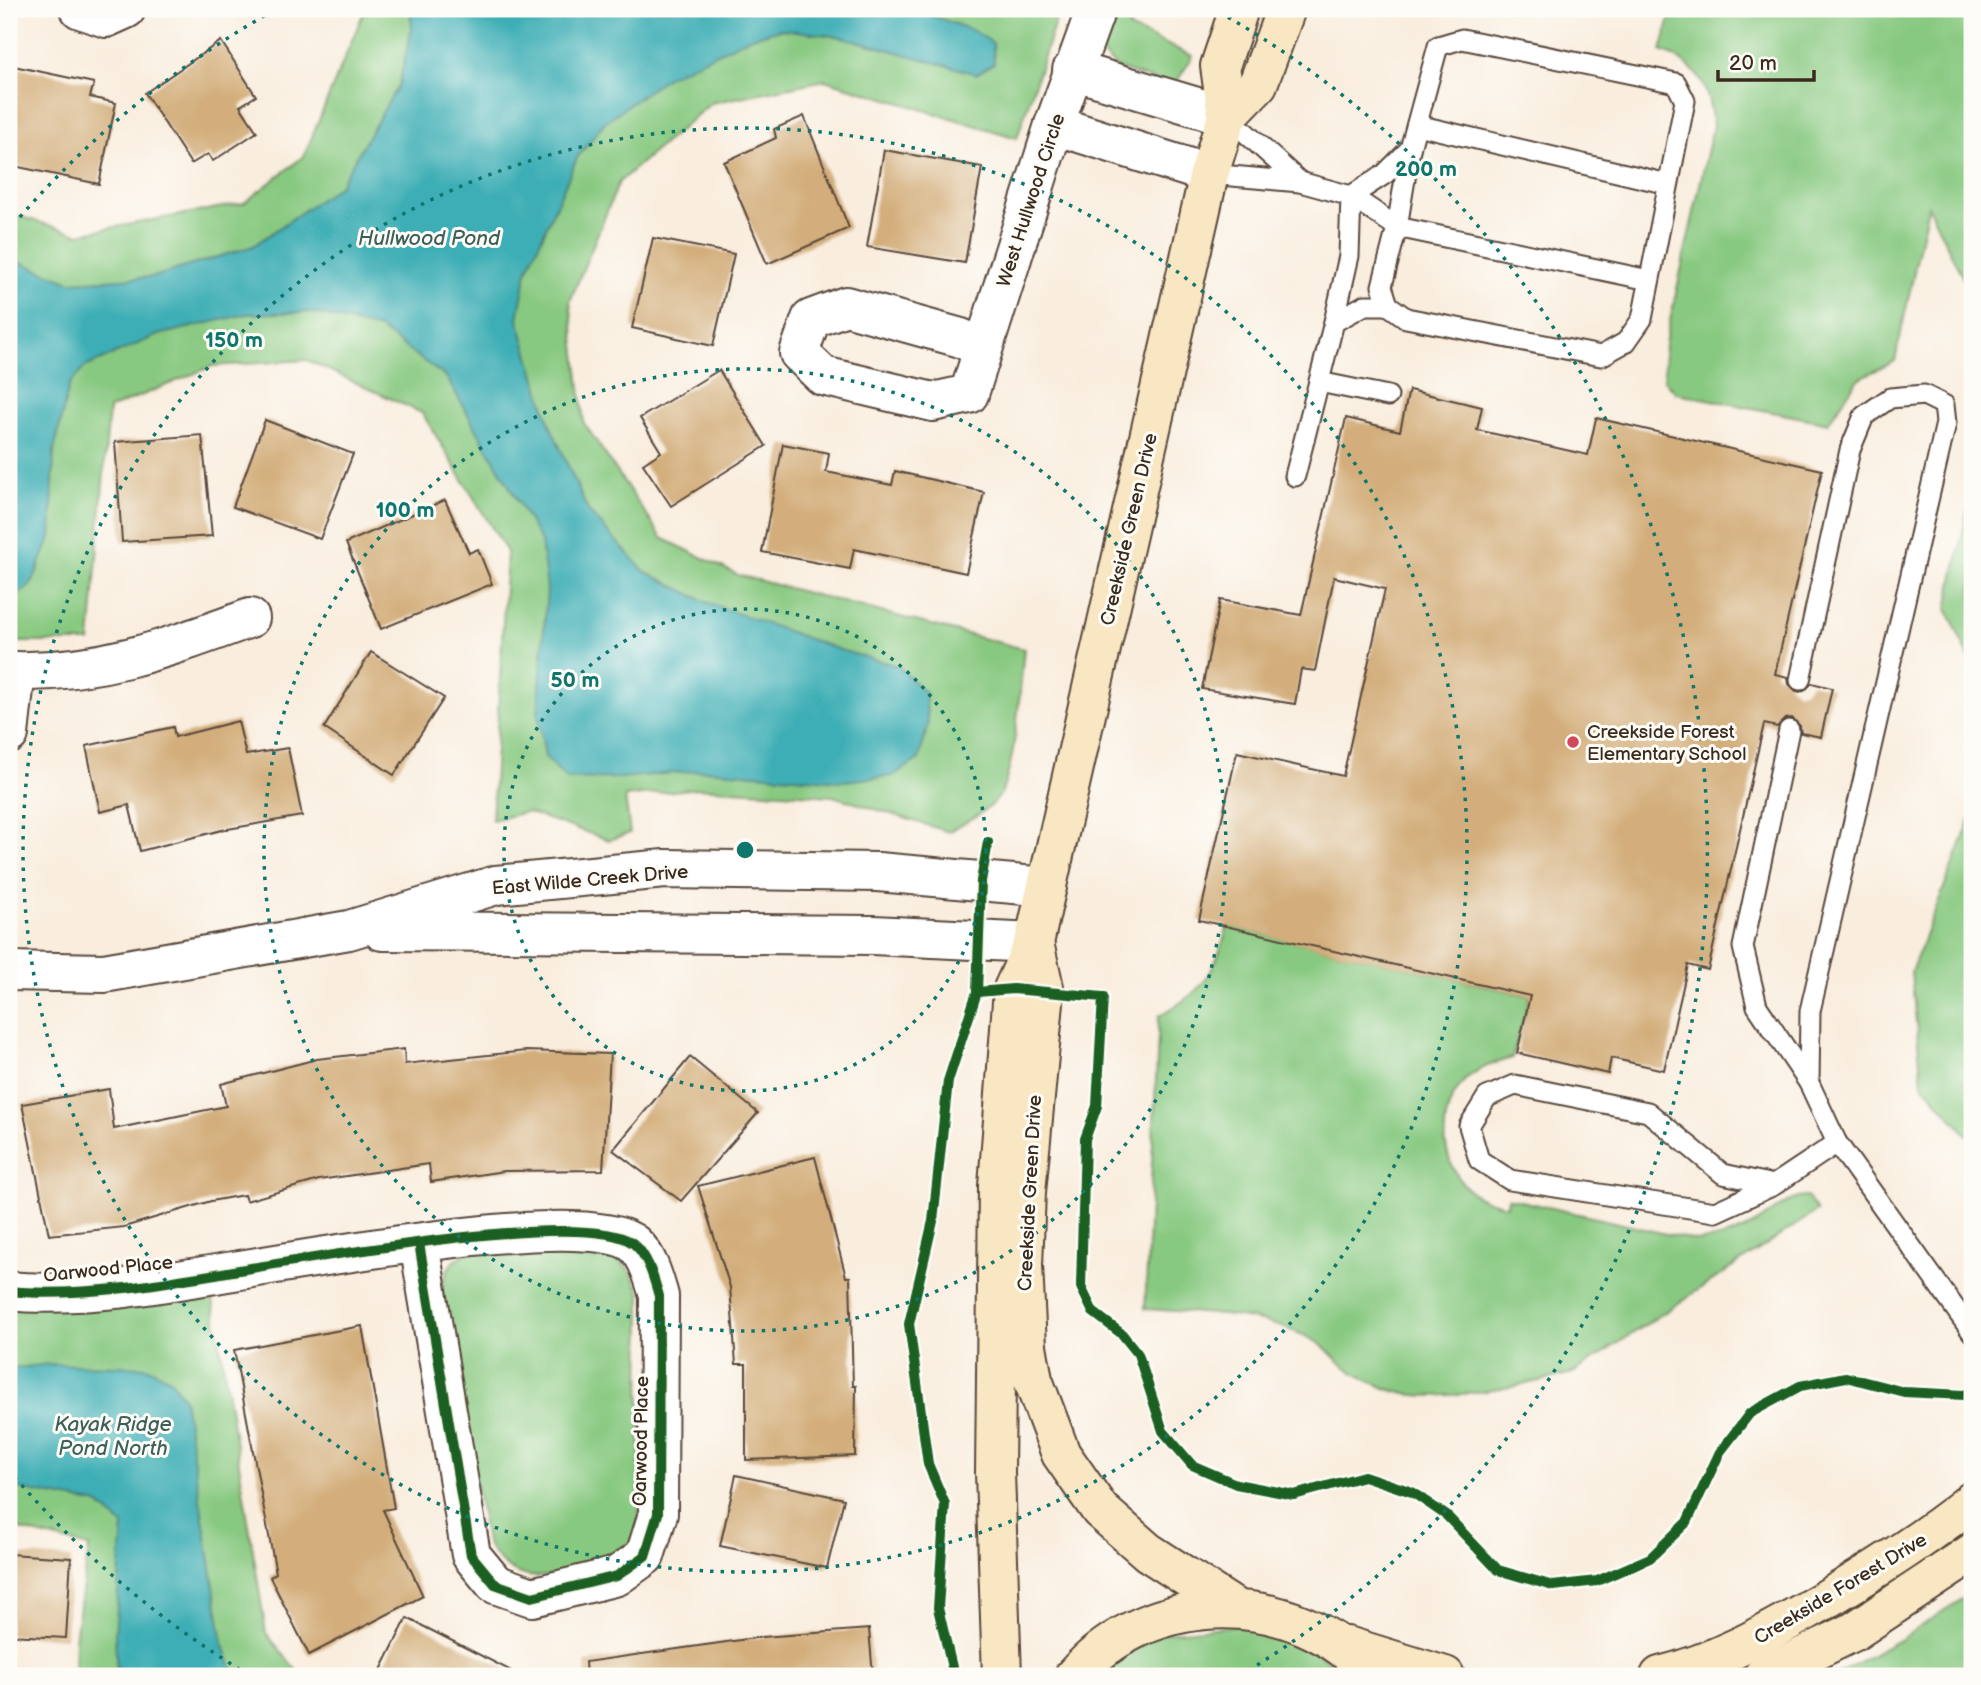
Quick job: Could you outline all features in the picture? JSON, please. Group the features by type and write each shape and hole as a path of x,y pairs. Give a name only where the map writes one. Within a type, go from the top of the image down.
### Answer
{"main road":[{"name":"Creekside Green Drive","path":"1002,1676 995,1473 997,1210 1013,989 1034,943 1209,174 1227,116 1220,66 1239,9"},
{"name":"Creekside Green Drive","path":"1227,116 1258,85 1286,9"},
{"name":"Creekside Green Drive","path":"1034,943 1045,992 1026,1192 1023,1253 1023,1307 1033,1380 1061,1454 1100,1510 1148,1552 1236,1609"},
{"name":"Creekside Forest Drive","path":"1660,1676 1727,1653 1787,1621 1929,1536 1972,1501"},
{"name":"Creekside Forest Drive","path":"1763,1676 1853,1632 1972,1553"},
{"path":"1074,1676 1102,1649 1152,1622 1208,1609 1236,1609 1289,1619 1336,1643 1445,1676"},
{"path":"1336,1643 1373,1676"}],"street":[{"path":"80,9 106,19 126,9"},
{"name":"West Hullwood Circle","path":"982,349 961,338 846,306 811,319 799,353 822,376 933,402 969,394 1072,70 1096,9"},
{"path":"1072,70 1227,116"},
{"path":"1054,125 1209,174"},
{"path":"9,734 13,671 89,668 152,654 250,618"},
{"name":"East Wilde Creek Drive","path":"9,971 104,973 349,930 496,886 665,869 877,872 1047,887"},
{"name":"East Wilde Creek Drive","path":"349,930 495,934 658,932 873,935 1034,943"},
{"name":"Oarwood Place","path":"9,1291 31,1293 127,1288 354,1250 419,1243 535,1233 599,1231 634,1244 651,1268 659,1296 658,1514 645,1556 617,1576 532,1597 495,1584 471,1555 419,1243"}],"lane":[{"path":"1334,322 1365,305 1388,305 1406,318 1601,356 1626,342 1642,319 1685,102 1676,83 1462,39 1438,46 1410,149 1382,286 1388,305"},
{"path":"1227,116 1300,182"},
{"path":"1417,125 1668,184"},
{"path":"1351,196 1385,174 1410,149"},
{"path":"1209,174 1300,182 1351,196 1396,227 1649,280"},
{"path":"1295,476 1349,256 1351,196"},
{"path":"1319,382 1388,396"},
{"path":"1800,680 1850,450 1864,416 1889,398 1924,396 1944,405 1946,423 1810,1011 1809,1083"},
{"path":"1789,730 1743,947 1757,1006 1809,1083 1837,1143 1972,1332"},
{"path":"1774,1185 1723,1174 1648,1112 1515,1085 1488,1097 1469,1126 1479,1160 1510,1180 1715,1212 1774,1185 1837,1143"}],"green space":[{"path":"365,9 1039,9 1057,16 1017,138 825,80 711,103 619,182 570,301 584,423 662,538 738,575 1024,649 1009,769 998,798 988,808 949,832 833,796 698,788 625,797 630,833 609,840 527,812 492,820 507,552 422,413 307,360 212,366 109,409 90,642 9,642 9,213 78,234 244,203 304,156"},
{"path":"1108,9 1137,9 1129,28 1193,56 1174,86 1119,69 1103,55 1101,26"},
{"path":"1649,9 1972,9 1972,297 1928,206 1895,361 1858,379 1828,423 1676,393 1664,380 1665,343 1713,126 1709,100 1694,71 1685,63 1661,51 1671,14"},
{"path":"1972,489 1972,664 1947,609"},
{"path":"1972,816 1972,1141 1922,1083 1911,972"},
{"path":"1228,926 1530,996 1512,1058 1486,1066 1469,1076 1449,1107 1445,1136 1447,1151 1459,1177 1468,1189 1481,1198 1507,1206 1508,1198 1697,1241 1720,1238 1741,1231 1786,1203 1800,1198 1807,1197 1817,1211 1573,1373 1485,1391 1437,1396 1398,1392 1354,1372 1317,1342 1276,1325 1233,1316 1145,1309 1159,1016 1187,998 1205,980 1212,970"},
{"path":"598,1248 614,1256 625,1266 641,1295 639,1525 628,1545 611,1560 557,1574 526,1575 512,1570 498,1559 486,1542 442,1290 443,1282 451,1265 474,1250"},
{"path":"211,1288 266,1633 301,1676 74,1676 75,1638 89,1547 9,1527 9,1306"},
{"path":"1972,1592 1972,1676 1834,1676 1901,1639"},
{"path":"1245,1625 1305,1644 1349,1676 1091,1676 1162,1633"}],"water":[{"name":"Hullwood Pond","path":"410,9 913,9 972,30 993,43 994,63 977,74 842,37 781,29 749,38 667,77 605,122 577,158 527,271 518,319 550,425 588,511 644,571 706,602 843,651 898,666 925,693 928,725 919,759 892,776 843,781 706,770 620,778 567,779 545,757 538,714 547,589 541,542 447,378 380,329 311,312 246,314 158,335 85,367 69,385 54,451 51,537 32,583 14,599 9,598 9,258 70,282 153,277 253,246 339,186 399,84 412,28"},
{"name":"Kayak Ridge Pond North","path":"49,1364 147,1367 170,1379 184,1399 223,1643 235,1676 117,1676 115,1635 123,1525 98,1504 9,1487 9,1369"}],"building":[{"path":"221,41 256,96 240,106 257,132 213,161 208,154 191,164 145,93"},
{"path":"9,65 94,83 90,97 116,103 99,184 9,165"},
{"path":"804,116 849,228 767,264 724,162 776,138 774,129"},
{"path":"884,150 982,167 965,263 867,247"},
{"path":"653,238 734,254 713,346 632,328"},
{"path":"719,370 766,446 671,506 643,464 661,452 640,418"},
{"name":"Creekside Forest Elementary School","path":"1409,390 1482,407 1477,430 1588,455 1596,418 1822,470 1775,674 1788,677 1789,684 1797,692 1804,691 1812,683 1832,688 1821,737 1801,733 1800,726 1792,718 1785,719 1777,727 1764,724 1708,970 1688,965 1664,1070 1611,1058 1608,1074 1517,1053 1530,996 1199,920 1237,752 1343,776 1385,589 1334,577 1315,671 1301,669 1295,704 1202,689 1220,600 1301,615 1346,418 1400,431"},
{"path":"265,420 353,454 320,539 233,507"},
{"path":"202,435 212,536 122,542 115,442"},
{"path":"783,444 829,453 826,472 892,485 895,471 984,492 966,573 854,549 850,569 762,552"},
{"path":"445,500 469,553 478,549 492,584 381,629 346,543"},
{"path":"371,652 444,698 394,775 324,728"},
{"path":"238,721 246,755 288,748 302,816 222,830 140,851 129,805 100,812 86,746 173,727 175,737"},
{"path":"404,1049 405,1064 526,1051 610,1054 603,1170 504,1171 431,1182 429,1164 319,1180 246,1201 244,1195 211,1201 124,1227 49,1235 22,1104 109,1089 114,1129 226,1106 221,1084 317,1059"},
{"path":"690,1057 758,1113 681,1201 613,1150"},
{"path":"815,1157 846,1277 850,1277 853,1386 856,1386 855,1456 746,1460 746,1364 736,1364 730,1287 698,1186"},
{"path":"362,1326 394,1508 383,1510 423,1596 309,1655 270,1577 276,1573 234,1350"},
{"path":"736,1475 844,1499 827,1568 720,1546"},
{"path":"9,1554 71,1558 66,1638 9,1635"},
{"path":"407,1618 521,1676 378,1676"},
{"path":"869,1629 873,1676 586,1676 585,1662 762,1637"}],"cycle path":[{"path":"988,842 981,881 977,992 1013,989 1103,997 1097,1106 1085,1139 1081,1287 1093,1312 1122,1334 1138,1354 1163,1431 1192,1465 1236,1484 1294,1495 1364,1476 1412,1492 1447,1516 1498,1570 1553,1586 1597,1581 1650,1558 1687,1522 1720,1452 1750,1413 1800,1386 1846,1377 1904,1392 1964,1395 1972,1392"},
{"path":"954,1676 938,1608 945,1504 928,1464 909,1324 933,1221 948,1081 977,992"},
{"path":"9,1291 67,1293 125,1288 391,1246 472,1236 544,1231 600,1233 634,1244 647,1261 659,1296 658,1514 645,1556 617,1576 532,1597 495,1584 471,1555 419,1243"}],"place":[{"name":"Creekside Forest Elementary School","path":"1573,742"}]}
